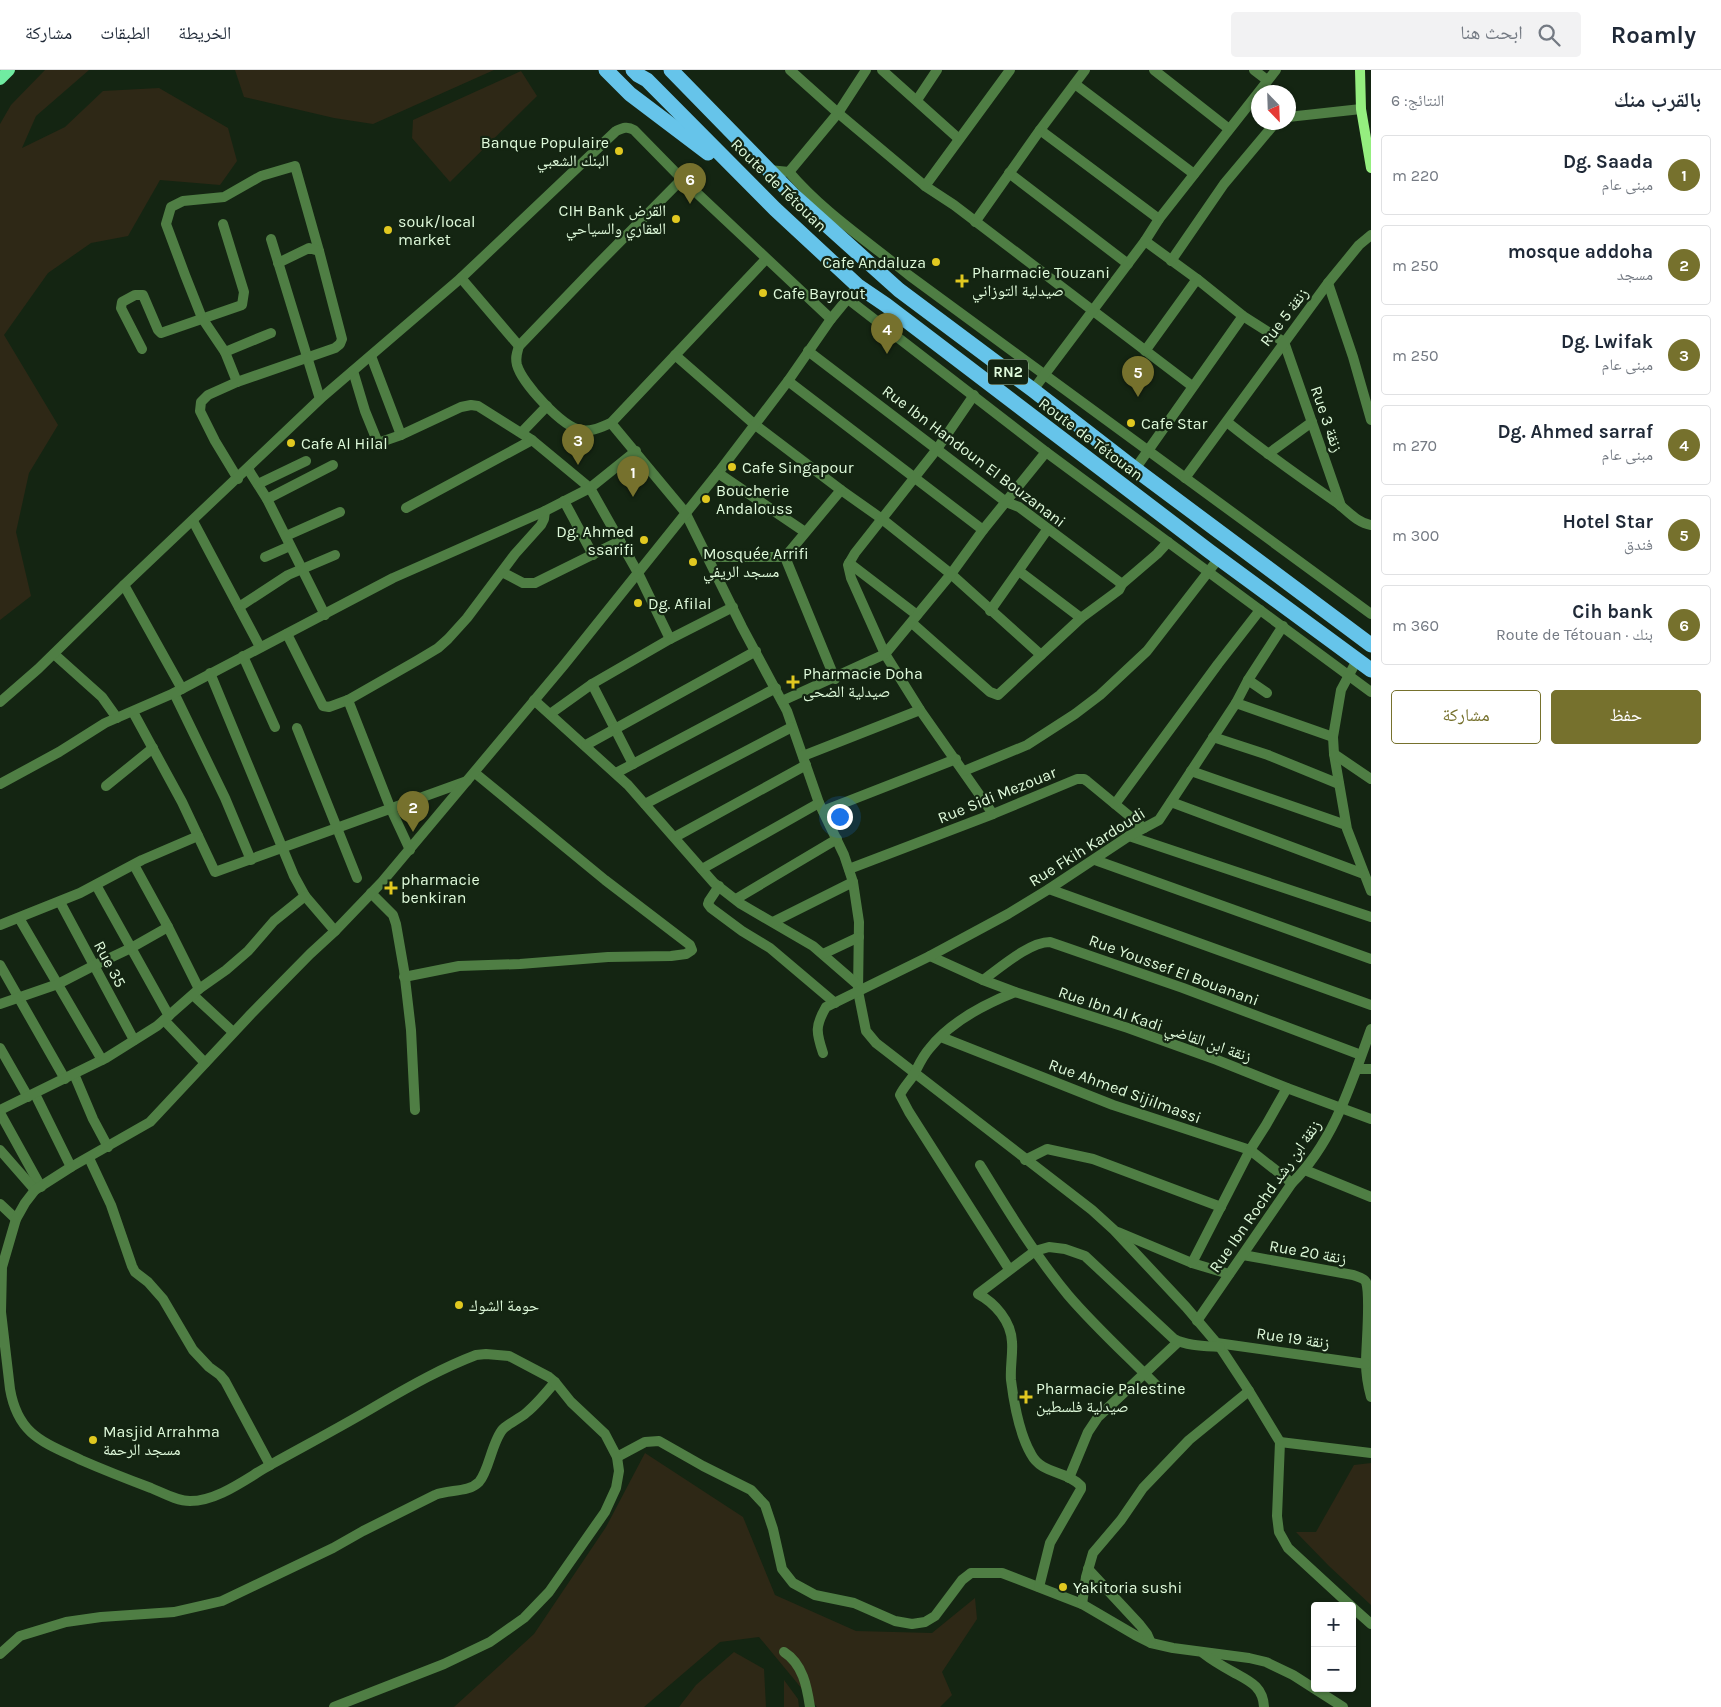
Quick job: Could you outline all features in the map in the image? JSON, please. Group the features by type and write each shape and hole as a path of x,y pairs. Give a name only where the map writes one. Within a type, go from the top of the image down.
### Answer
{"highway":[{"path":"606,70 630,94 758,192"},
{"name":"Route de Tétouan","path":"633,70 647,80 758,192 858,286 886,305 1219,558 1371,670"},
{"path":"647,80 660,76 666,70"},
{"name":"Route de Tétouan","path":"671,70 792,194 899,290 1371,645"}],"main road":[{"path":"0,79 9,70"}],"street":[{"path":"790,70 924,186 954,205 1192,386"},
{"path":"789,172 838,113 866,70"},
{"path":"882,70 959,139"},
{"path":"917,100 937,70"},
{"path":"924,186 1010,70"},
{"path":"974,222 1085,70"},
{"path":"1154,70 1229,129"},
{"path":"1254,70 1267,80"},
{"path":"1033,390 1145,241 1159,219 1276,70"},
{"path":"1360,70 1361,109 1371,168"},
{"path":"1075,84 1194,174"},
{"path":"1296,116 1361,109"},
{"path":"0,702 54,654 193,521 235,474 248,469 320,400 460,278 536,208 608,137 624,127 634,130 682,179 831,319"},
{"path":"1040,130 1159,219"},
{"path":"1171,261 1224,184 1269,130"},
{"path":"235,474 223,456 200,411 204,398 237,382 335,348 342,339 295,166 261,176 224,197 183,201 171,207 166,224 202,318 224,352 237,382"},
{"path":"769,170 789,172 800,185 846,226 910,276 1185,478 1366,606 1371,614"},
{"path":"1009,173 1128,264"},
{"path":"682,179 519,346 516,356 519,370 531,389 547,406 575,428 591,430 611,423 766,259"},
{"path":"142,350 121,308 122,302 135,295 143,295 161,333 238,307 243,303 244,292 223,224"},
{"name":"Rue 5 زنقة","path":"1185,478 1328,284 1359,246 1371,235"},
{"path":"271,239 320,400"},
{"path":"1145,241 1243,316 1284,342"},
{"path":"278,263 309,248 319,251"},
{"path":"460,278 519,346"},
{"path":"1145,351 1197,279"},
{"path":"1328,284 1353,357 1371,420"},
{"path":"334,1707 444,1664 490,1642 524,1618 549,1592 605,1512 616,1488 619,1472 617,1457 605,1434 571,1402 555,1382 509,1356 476,1355 412,1384 380,1404 270,1465 232,1489 210,1497 189,1501 173,1497 50,1446 29,1432 22,1421 12,1397 5,1387 0,1294 2,1267 16,1219 25,1202 38,1189 71,1167 150,1122 234,1032 372,893 471,777 638,573 718,473 788,381 831,319 858,286"},
{"path":"848,299 1046,452 1371,692"},
{"path":"1135,469 1243,316"},
{"path":"224,352 271,333"},
{"name":"Rue 3 زنقة","path":"1284,342 1341,506"},
{"name":"Rue Ibn Handoun El Bouzanani","path":"808,351 1006,502 1019,507 1047,530 1122,584"},
{"path":"675,355 754,424 841,490 882,518 951,574 1041,655"},
{"path":"371,356 401,435"},
{"path":"354,371 365,411 377,441 382,443 449,412 471,405 478,406 522,432 590,488 638,573 670,639"},
{"path":"788,381 983,530"},
{"path":"974,396 937,449 849,563 851,578 885,654 920,710 993,814"},
{"path":"522,432 547,406"},
{"path":"1227,422 1361,522 1371,525"},
{"path":"1268,454 1312,422"},
{"path":"611,423 685,512 782,701 821,807 837,840 853,882 859,937 858,988 865,1027 869,1036 1025,1160 1092,1210 1114,1230 1218,1345 1250,1391 1280,1442 1277,1516 1281,1536 1292,1554 1347,1602"},
{"path":"406,508 532,440"},
{"path":"0,784 59,752 105,723 178,691 393,578 545,511 590,488 636,451"},
{"path":"782,701 885,654 951,574 983,530 1046,452"},
{"path":"258,484 306,461"},
{"path":"267,499 333,466"},
{"path":"248,469 267,499 324,615"},
{"path":"718,473 805,532"},
{"path":"785,558 841,490"},
{"path":"564,501 593,555"},
{"path":"287,634 323,706 329,708 348,700 438,648 448,639 467,618 515,554 541,525 545,511"},
{"path":"265,557 288,541 340,512"},
{"path":"193,521 260,647"},
{"path":"990,611 1047,530"},
{"path":"502,572 523,583 535,583 620,541"},
{"path":"849,563 914,619 995,695 1000,694 1081,618 1119,590 1122,584 1168,542"},
{"path":"239,607 274,583 335,555"},
{"path":"708,557 785,558"},
{"path":"785,558 835,678"},
{"path":"964,771 1027,745 1075,714 1100,695 1147,651 1219,558"},
{"path":"1019,570 1081,618"},
{"path":"124,585 178,691 251,860"},
{"path":"550,714 592,684 670,639 733,607"},
{"path":"1115,804 1260,610"},
{"name":"Rue Fkih Kardoudi","path":"831,1005 858,988 930,956 1050,889 1129,836 1159,820 1236,703 1248,680 1283,626"},
{"path":"586,745 756,651"},
{"path":"54,654 102,697 117,718"},
{"path":"243,656 275,727"},
{"path":"1357,660 1341,690 1333,737 1334,754 1346,825 1371,891"},
{"path":"210,673 282,847 305,896 335,931"},
{"path":"1248,680 1267,693"},
{"path":"592,684 633,764"},
{"path":"616,773 776,688"},
{"path":"348,700 390,807 410,850"},
{"path":"534,700 616,773 718,886 736,900 801,938 823,954 858,988"},
{"path":"1236,703 1333,737"},
{"path":"675,837 805,761 920,710"},
{"path":"133,712 182,802 215,872 471,777"},
{"path":"645,804 792,727"},
{"path":"297,728 357,878"},
{"path":"1213,737 1268,755 1339,784"},
{"path":"106,786 153,748"},
{"path":"1334,754 1371,779"},
{"path":"702,869 821,807 956,759"},
{"path":"1191,771 1346,825"},
{"path":"404,977 459,966 520,964 608,957 671,956 686,954 692,950 690,946 471,777"},
{"name":"Rue Sidi Mezouar","path":"849,869 1081,778 1087,780 1144,828"},
{"path":"1171,802 1364,874"},
{"path":"0,925 60,902 198,836"},
{"path":"1129,836 1371,917"},
{"path":"736,900 837,840"},
{"path":"1095,860 1371,959"},
{"path":"134,865 168,926 196,992 234,1032"},
{"path":"773,922 853,882"},
{"path":"96,885 167,1018 205,1063"},
{"path":"718,886 708,904 711,908 785,960 831,1005 820,1019 817,1027 817,1035 823,1053"},
{"path":"1050,889 1371,1005"},
{"path":"372,893 393,915 396,924 410,1030 415,1110"},
{"path":"38,1189 0,1112 102,1060 157,1026 196,992 248,952 274,921 305,896"},
{"name":"Rue 35","path":"60,902 134,1040"},
{"path":"19,918 102,1060"},
{"path":"0,1004 58,984 131,948 168,926"},
{"path":"823,954 859,937"},
{"name":"Rue Youssef El Bouanani","path":"983,980 1032,947 1050,942 1192,991 1361,1055"},
{"name":"Rue Ibn Al Kadi زنقة ابن القاضي","path":"930,956 1015,992 1128,1028 1371,1119"},
{"path":"0,965 69,1077 108,1147"},
{"path":"1009,1269 900,1098 901,1092 930,1048 941,1037 975,1011 1015,992"},
{"name":"Rue Ibn Rochd زنقة ابن رشد","path":"1197,1321 1292,1183 1323,1144 1342,1108 1371,1029"},
{"name":"Rue Ahmed Sijilmassi","path":"941,1037 1113,1105 1250,1150 1292,1183"},
{"path":"0,1048 32,1096 71,1167"},
{"path":"1356,1069 1371,1069"},
{"path":"1192,1263 1250,1150 1287,1088"},
{"path":"1025,1160 1047,1149 1093,1159 1221,1207"},
{"path":"0,1150 38,1189"},
{"path":"89,1158 111,1205 135,1272 148,1282 163,1299 193,1350 225,1381 270,1465"},
{"path":"980,1165 1035,1251 1068,1294 1086,1315 1162,1391"},
{"path":"1304,1170 1371,1197"},
{"path":"0,1204 16,1219"},
{"path":"1114,1230 1192,1263 1229,1274"},
{"path":"1039,1587 1050,1543 1081,1489 1080,1484 1039,1465 1029,1450 1021,1429 1012,1385 1012,1341 1010,1332 998,1309 989,1300 978,1294 1035,1251 1053,1247 1086,1256 1178,1342 1102,1412 1092,1424 1069,1478"},
{"name":"Rue 20 زنقة","path":"1243,1255 1353,1275 1366,1282 1369,1291 1370,1320 1366,1364"},
{"name":"Rue 19 زنقة","path":"1178,1342 1218,1345 1366,1364"},
{"path":"1366,1364 1371,1397"},
{"path":"0,1654 20,1636 66,1622 118,1615 174,1612 222,1601 333,1548 435,1495 444,1491 467,1489 478,1483 483,1476 503,1429 526,1414 555,1382"},
{"path":"1082,1604 1091,1556 1121,1520 1154,1474 1189,1440 1250,1391"},
{"path":"617,1457 639,1444 648,1441 659,1441 751,1490 765,1505 773,1529 782,1569 793,1583 815,1595 854,1603 895,1622 917,1624 932,1618 943,1608 962,1580 972,1573 1002,1573 1082,1604 1131,1633 1151,1642 1266,1662 1293,1675 1343,1707"},
{"path":"1280,1442 1371,1453"},
{"path":"1088,1569 1140,1624 1151,1642"},
{"path":"1356,1610 1371,1624"},
{"path":"784,1652 791,1656 801,1671 807,1686 810,1707"},
{"path":"1202,1652 1223,1666 1252,1681 1262,1694 1264,1707"}],"shaded area":[{"path":"45,70 89,70 36,116 22,148 65,127 103,91 159,88 228,128 237,161 220,185 160,180 128,236 91,243 48,273 4,335 58,425 29,473 16,532 31,596 0,620 0,124 11,105"},
{"path":"235,70 494,70 373,124 334,118 244,97"},
{"path":"521,71 537,96 450,182 412,138 413,120"},
{"path":"645,1453 743,1517 775,1595 856,1631 932,1633 975,1598 977,1619 942,1672 952,1695 940,1707 817,1707 759,1637 720,1642 644,1707 454,1707 534,1634 606,1527"},
{"path":"1371,1463 1371,1605 1296,1532 1316,1532 1354,1465"},
{"path":"734,1652 764,1669 766,1707 679,1707 696,1685"},
{"path":"784,1680 798,1699 799,1707 784,1707"}],"place":[{"name":"Banque Populaire البنك الشعبي","path":"619,151"},
{"name":"Cih bank","path":"690,204"},
{"name":"CIH Bank القرض العقاري والسياحي","path":"676,219"},
{"name":"souk/local market","path":"388,230"},
{"name":"Cafe Andaluza","path":"936,262"},
{"name":"Pharmacie Touzani صيدلية التوزاني","path":"962,281"},
{"name":"Cafe Bayrout","path":"763,293"},
{"name":"Dg. Ahmed sarraf","path":"887,354"},
{"name":"Hotel Star","path":"1138,397"},
{"name":"Cafe Star","path":"1131,423"},
{"name":"Cafe Al Hilal","path":"291,443"},
{"name":"Dg. Lwifak","path":"578,465"},
{"name":"Cafe Singapour","path":"732,467"},
{"name":"Dg. Saada","path":"633,497"},
{"name":"Boucherie Andalouss","path":"706,499"},
{"name":"Dg. Ahmed ssarifi","path":"644,540"},
{"name":"Mosquée Arrifi مسجد الريفي","path":"693,562"},
{"name":"Dg. Afilal","path":"638,603"},
{"name":"Pharmacie Doha صيدلية الضحى","path":"793,682"},
{"name":"mosque addoha","path":"413,832"},
{"name":"pharmacie benkiran","path":"391,888"},
{"name":"حومة الشوك","path":"459,1305"},
{"name":"Pharmacie Palestine صيدلية فلسطين","path":"1026,1397"},
{"name":"Masjid Arrahma مسجد الرحمة","path":"93,1440"},
{"name":"Yakitoria sushi","path":"1063,1587"}]}
